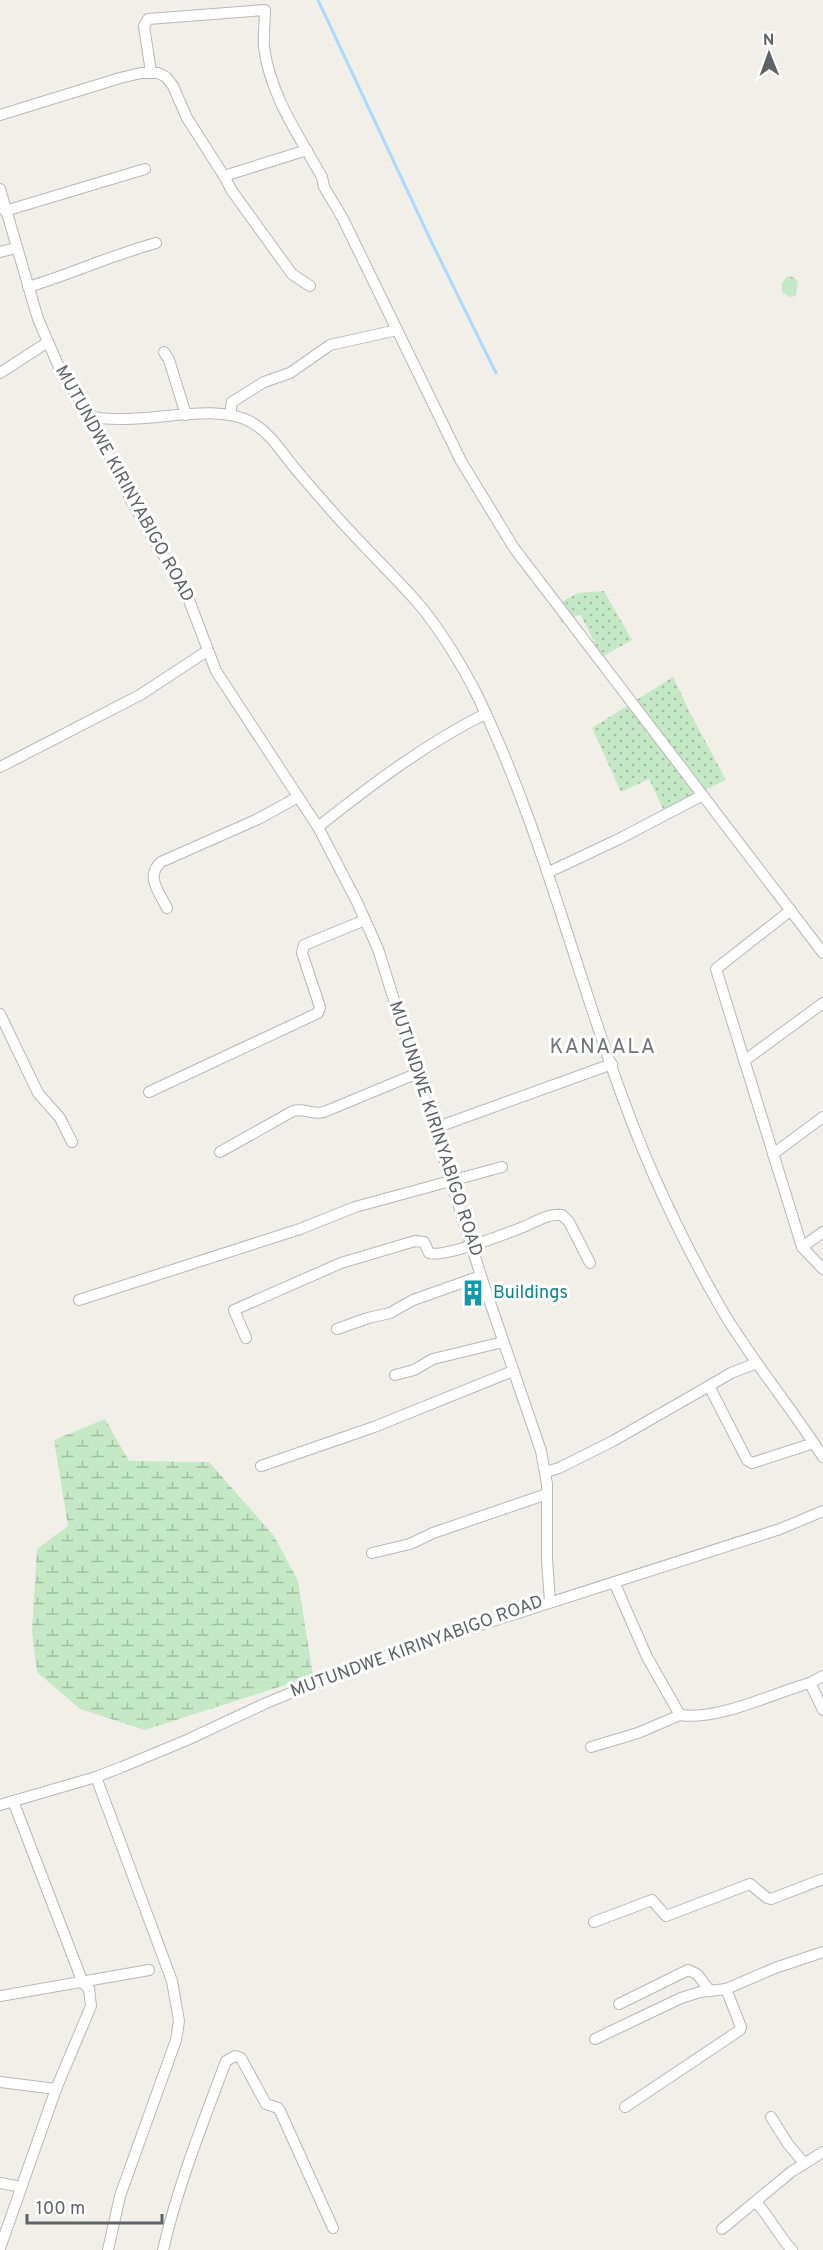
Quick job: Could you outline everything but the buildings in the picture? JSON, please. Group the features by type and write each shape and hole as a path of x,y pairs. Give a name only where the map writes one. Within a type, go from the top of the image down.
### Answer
{"street":[{"path":"151,72 144,26 148,20 265,10 264,47 274,85 290,124 307,150 461,461 514,548 823,953"},
{"path":"0,115 120,78 151,72 166,77 173,86 187,118 232,191 292,274 310,286"},
{"path":"224,176 307,150"},
{"path":"6,211 145,169"},
{"name":"MUTUNDWE KIRINYABIGO ROAD","path":"0,191 28,287 48,342 72,391 89,416 132,502 187,595 216,671 318,827 378,949 481,1275 531,1417 546,1472 550,1602 368,1661 96,1777 0,1805"},
{"path":"28,287 55,279 128,250 156,243"},
{"path":"0,252 16,248"},
{"path":"230,415 232,402 264,382 290,373 330,345 396,330"},
{"path":"0,373 48,342"},
{"path":"164,352 169,360 186,416"},
{"path":"89,416 107,420 230,415 248,421 258,427 368,551 419,604 458,663 476,693 485,714 549,872 636,1132 672,1216 722,1311 823,1456"},
{"path":"0,767 140,695 207,651"},
{"path":"318,827 413,757 455,729 485,714"},
{"path":"549,872 703,795"},
{"path":"167,908 153,880 155,867 161,862 258,819 298,797"},
{"path":"791,910 716,969 802,1247 823,1269"},
{"path":"149,1092 318,1013 320,1007 302,953 303,948 307,943 365,920"},
{"path":"744,1061 823,1003"},
{"path":"0,1014 38,1093 60,1118 72,1142"},
{"path":"435,1128 612,1064"},
{"path":"220,1152 293,1111 300,1109 315,1113 324,1112 418,1073"},
{"path":"773,1155 823,1117"},
{"path":"79,1300 290,1232 355,1208 502,1167"},
{"path":"246,1338 234,1310 341,1263 415,1241 424,1242 432,1255 472,1245 555,1214 562,1215 569,1222 590,1263"},
{"path":"802,1247 823,1232"},
{"path":"337,1329 390,1313 413,1300 481,1275"},
{"path":"395,1376 414,1370 433,1359 503,1342"},
{"path":"546,1472 559,1468 613,1441 731,1374 757,1363"},
{"path":"261,1466 374,1427 513,1371"},
{"path":"709,1386 749,1462 814,1443"},
{"path":"372,1553 410,1544 433,1533 547,1494"},
{"path":"550,1602 780,1529 823,1511"},
{"path":"614,1582 647,1657 680,1715"},
{"path":"591,1747 638,1733 680,1715 712,1713 810,1683 823,1676"},
{"path":"810,1683 823,1710"},
{"path":"96,1777 172,1981 179,2021 176,2040 120,2196 108,2250"},
{"path":"0,2248 56,2089 91,2006 89,1989 83,1983 13,1801"},
{"path":"594,1922 652,1899 666,1916 750,1884 771,1899 823,1879"},
{"path":"595,2039 681,1998 726,1989 775,1968 823,1952"},
{"path":"0,1996 149,1970"},
{"path":"619,2004 688,1970 697,1974 710,1991"},
{"path":"626,2108 740,2030 741,2026 726,1989"},
{"path":"163,2250 192,2153 226,2061 235,2055 241,2058 264,2101 280,2111 333,2228"},
{"path":"0,2082 56,2089"},
{"path":"771,2117 788,2144 804,2163"},
{"path":"722,2229 804,2163 823,2152"},
{"path":"0,2183 21,2187"},
{"path":"756,2202 767,2213 779,2236 792,2250"}],"green space":[{"path":"788,276 798,281 796,296 790,297 782,292 782,283"},
{"path":"604,591 632,640 602,657 580,614 562,623 556,605 578,593"},
{"path":"673,677 726,780 665,813 649,779 621,792 592,728"},
{"path":"105,1419 129,1461 209,1462 274,1536 298,1581 313,1676 145,1730 80,1709 37,1672 32,1632 37,1549 68,1526 54,1440"}],"waterway":[{"path":"318,0 431,241 496,373"}],"place":[{"name":"Buildings","path":"473,1293"}],"district":[{"name":"KANAALA","path":"603,1047"}]}
